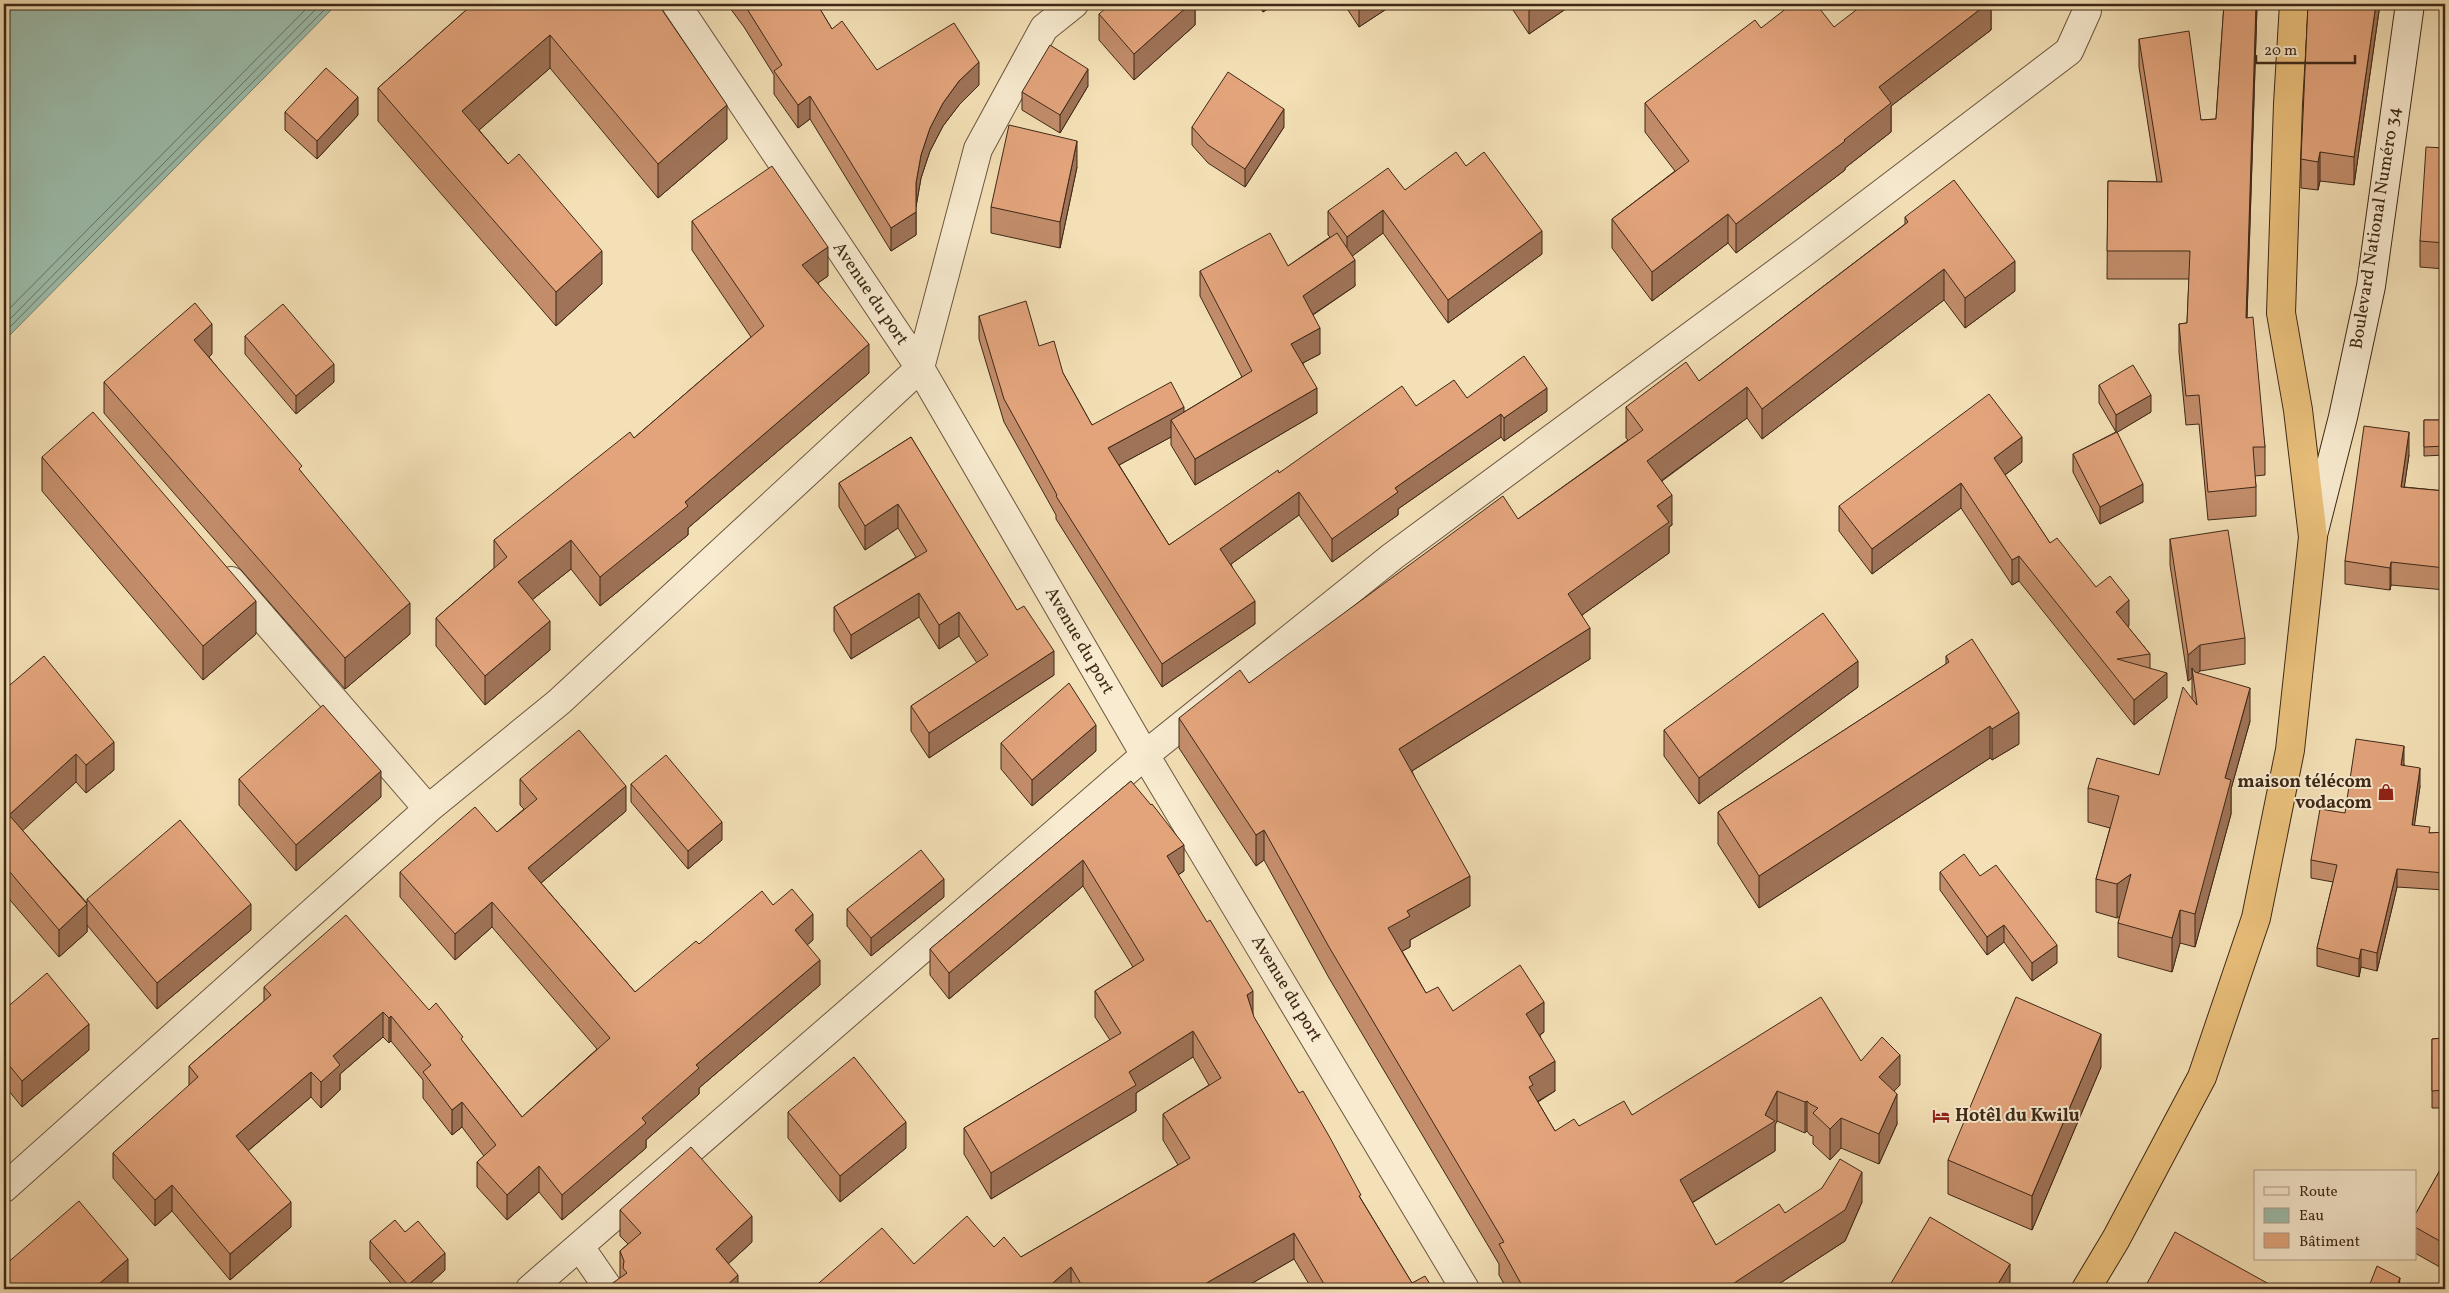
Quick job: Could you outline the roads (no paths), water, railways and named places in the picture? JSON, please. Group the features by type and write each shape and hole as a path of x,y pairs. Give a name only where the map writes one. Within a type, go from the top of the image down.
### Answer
{"highway":[{"path":"2086,1289 2116,1239 2202,1077 2256,918 2290,750 2313,537 2298,410 2281,313 2288,104 2294,4"}],"street":[{"name":"Avenue du port","path":"676,4 920,368 1146,755 1465,1289"},
{"path":"4,1188 428,809 559,702 920,368 978,149 1044,28 1074,4"},
{"path":"530,1289 580,1248 1146,755 1393,556 1806,251 2069,51 2087,11 2088,4"},
{"name":"Boulevard National Numéro 34","path":"2313,537 2343,417 2371,286 2410,4"},
{"path":"212,560 428,809"},
{"path":"580,1248 609,1289"}],"water":[{"path":"4,4 337,4 4,341"}],"place":[{"name":"maison télécom vodacom","path":"2386,792"},
{"name":"Hotêl du Kwilu","path":"1941,1116"}]}
